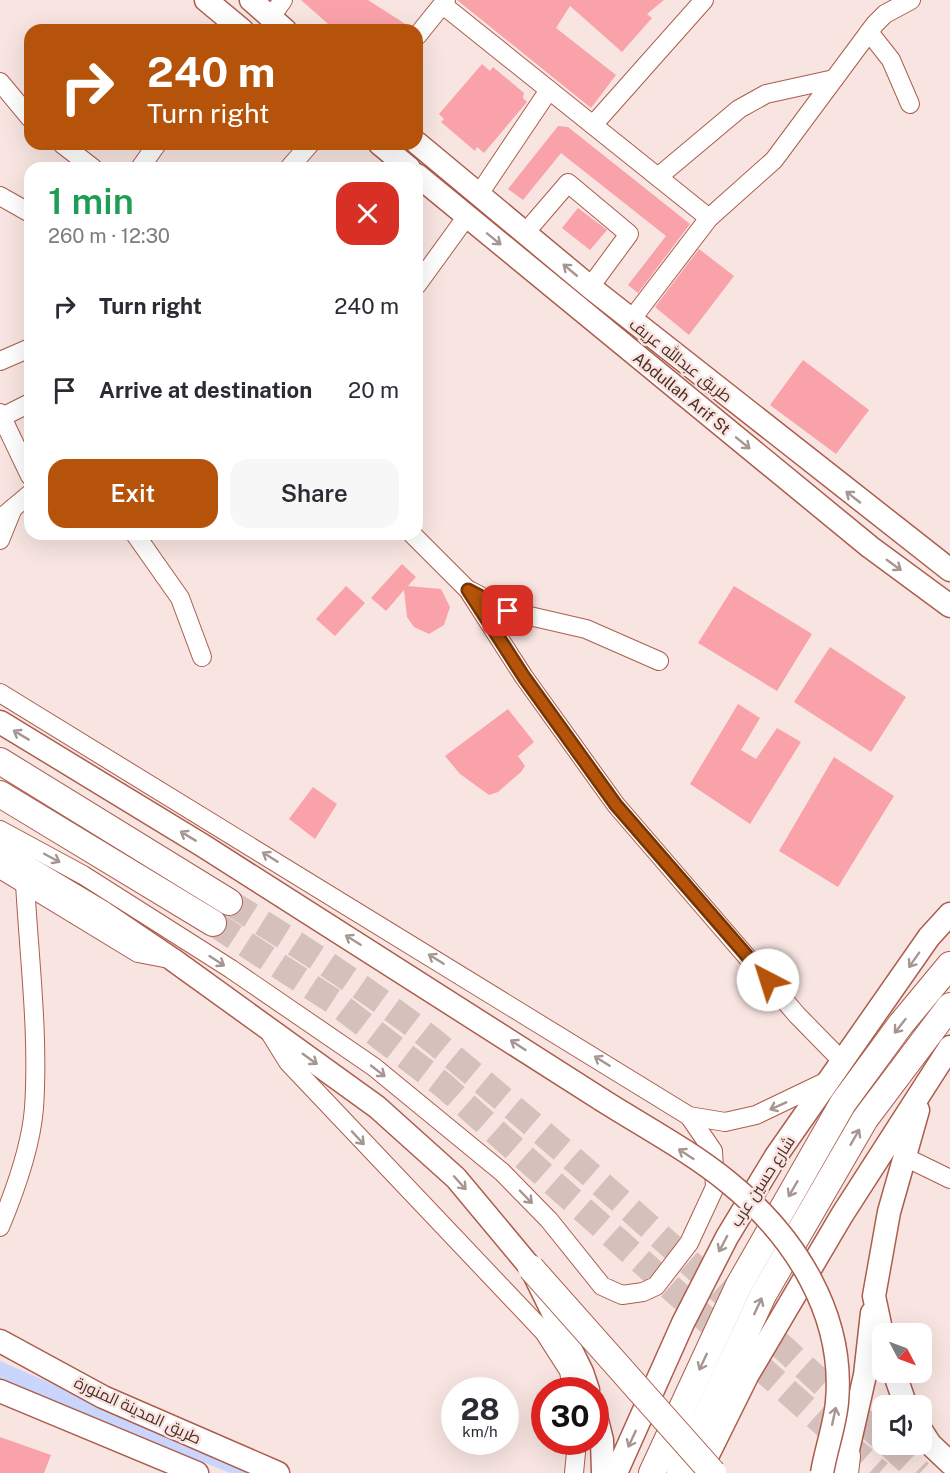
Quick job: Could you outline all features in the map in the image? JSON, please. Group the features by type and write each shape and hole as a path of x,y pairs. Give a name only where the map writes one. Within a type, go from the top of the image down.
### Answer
{"highway":[{"path":"0,761 229,902"},
{"path":"0,794 213,923"},
{"path":"652,1473 739,1285 843,1103 901,1024 950,964"},
{"path":"680,1473 763,1295 865,1119 950,1006"},
{"path":"531,1268 713,1473"}],"main road":[{"path":"206,0 235,24"},
{"path":"251,0 280,16"},
{"name":"طريق عبدالله عريف","path":"423,148 631,320 950,570"},
{"path":"386,150 397,162"},
{"name":"Abdullah Arif St","path":"423,180 870,547 950,606"},
{"path":"0,722 212,851 602,1100 726,1180 758,1208 799,1257 818,1293 830,1326 837,1374 837,1402 822,1473"},
{"path":"0,850 104,913 268,1029 376,1107 456,1178 531,1268 584,1377"},
{"name":"شارع حسين عرب","path":"616,1473 683,1323 727,1237 776,1156 929,937 950,914"},
{"path":"699,1473 747,1376 842,1215 950,1047"},
{"path":"845,1467 865,1375 874,1296 889,1212 926,1085"},
{"path":"874,1296 880,1323"},
{"name":"طريق المدينة المنورة","path":"0,1341 103,1397 278,1473"},
{"name":"طريق المدينة المنورة","path":"0,1391 197,1473"},
{"path":"932,1446 950,1462"},
{"path":"602,1455 603,1473"}],"street":[{"path":"593,125 704,0"},
{"path":"631,320 709,218 774,160 869,32 885,14 910,0"},
{"path":"423,29 445,3 709,218"},
{"path":"869,32 891,60 910,104"},
{"path":"658,177 739,109 766,94 834,79"},
{"path":"0,82 24,111"},
{"path":"479,194 549,90"},
{"path":"70,150 85,162"},
{"path":"294,162 305,150"},
{"path":"525,233 568,183 629,234 590,287"},
{"path":"0,196 24,210"},
{"path":"423,277 467,216"},
{"path":"0,361 24,351"},
{"path":"24,406 1,416 24,464"},
{"path":"0,540 6,514 24,499"},
{"path":"139,540 180,598 202,657"},
{"path":"1,692 689,1116 725,1122 756,1115 837,1071 797,1015 616,805 524,677 468,590 418,540"},
{"path":"468,590 508,611 586,629 659,661"},
{"path":"0,830 84,875 231,969 374,1067 502,1172 549,1220 602,1286 622,1295 643,1292 656,1286 689,1243 716,1187 713,1152 689,1116"},
{"path":"0,869 138,953 172,960"},
{"path":"0,1227 4,1206 34,1110 35,1061 24,883"},
{"path":"268,1029 288,1062 544,1332 569,1371 570,1377"},
{"path":"905,1157 950,1179"},
{"path":"574,1473 576,1455"}],"shaded area":[{"path":"0,1361 258,1473 230,1473 0,1380"}],"building":[{"path":"301,0 368,0 405,24 328,24"},
{"path":"457,0 664,0 647,14 652,18 622,52 570,6 556,28 616,75 591,108"},
{"path":"482,64 490,71 493,67 524,93 523,98 527,102 484,153 477,147 475,151 441,122 444,119 439,114"},
{"path":"558,126 568,127 690,224 638,293 628,285 666,236 561,153 523,200 508,189"},
{"path":"578,208 607,230 590,250 562,228"},
{"path":"699,249 734,276 689,335 655,307"},
{"path":"803,360 869,410 836,454 770,405"},
{"path":"402,564 416,577 408,586 441,589 450,607 444,625 429,634 414,627 407,617 404,590 386,611 371,598"},
{"path":"346,586 365,603 335,636 316,619"},
{"path":"734,586 812,634 777,691 698,643"},
{"path":"830,647 906,697 871,752 794,702"},
{"path":"738,704 760,718 741,750 756,759 777,728 801,742 750,824 690,784"},
{"path":"508,709 534,742 518,756 525,766 521,772 498,792 489,795 460,774 445,756"},
{"path":"834,757 894,796 838,887 779,851"},
{"path":"313,787 337,804 315,839 289,819"},
{"path":"0,1437 51,1455 44,1473 0,1473"}],"tunnel":[{"path":"229,902 357,985 431,1039 603,1185 872,1429"},
{"path":"213,923 336,1003 443,1085 879,1473"},
{"path":"901,1455 920,1473"}],"route":[{"path":"508,611 468,590 524,677 616,805 768,980"}]}
